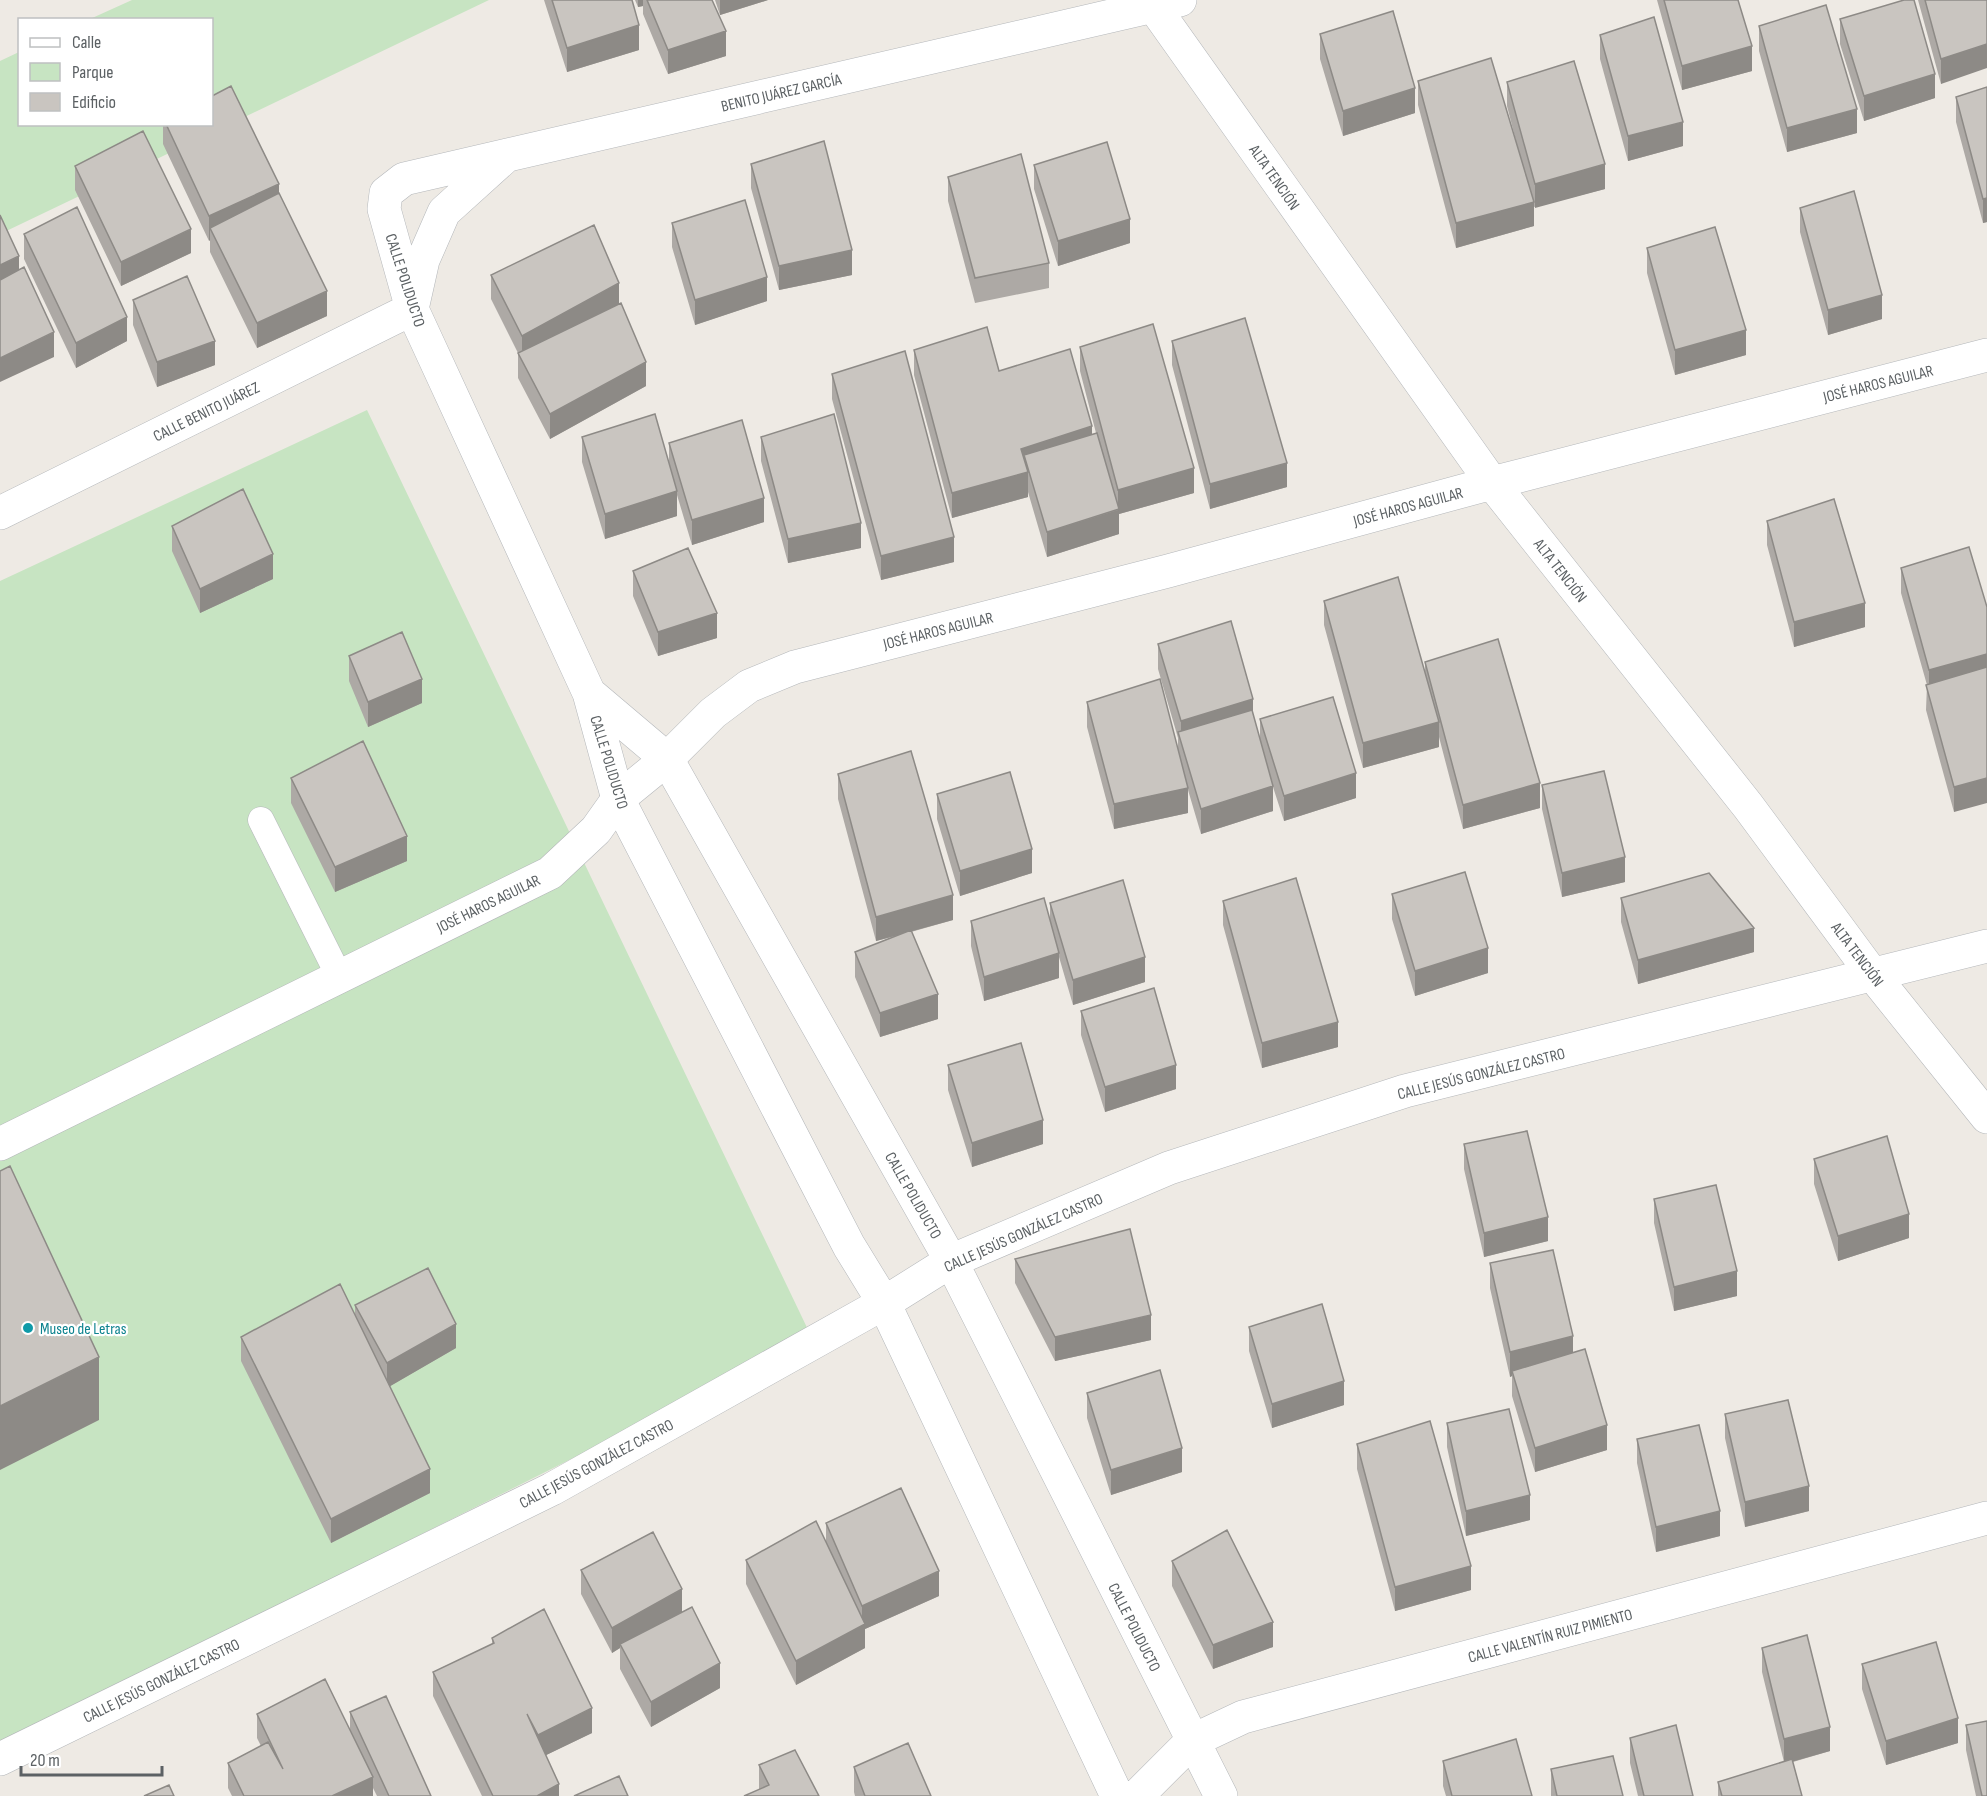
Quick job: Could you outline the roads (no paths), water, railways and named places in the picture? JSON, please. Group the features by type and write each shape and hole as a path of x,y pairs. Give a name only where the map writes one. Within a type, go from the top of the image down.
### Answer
{"street":[{"name":"BENITO JUÁREZ GARCÍA","path":"386,193 404,179 1167,4"},
{"name":"ALTA TENCIÓN","path":"1167,4 1492,483 1748,806 1874,975 1987,1117"},
{"path":"412,309 423,260 444,212 507,155"},
{"name":"CALLE POLIDUCTO","path":"386,193 384,209 412,309 589,693 618,799 849,1246 884,1303 1117,1796"},
{"name":"CALLE BENITO JUÁREZ","path":"0,513 412,309"},
{"name":"JOSÉ HAROS AGUILAR","path":"0,1144 550,873 596,830 618,799 667,759 713,713 749,686 795,667 1987,355"},
{"name":"CALLE POLIDUCTO","path":"589,693 667,759 951,1261 1221,1796"},
{"name":"CALLE JESÚS GONZÁLEZ CASTRO","path":"0,1758 552,1489 884,1303 951,1261 1169,1168 1405,1091 1987,946"},
{"name":"CALLE VALENTÍN RUIZ PIMIENTO","path":"1137,1796 1192,1741 1243,1717 1987,1518"}],"lane":[{"path":"261,820 339,976"}],"place":[{"name":"Museo de Letras","path":"28,1328"}]}
